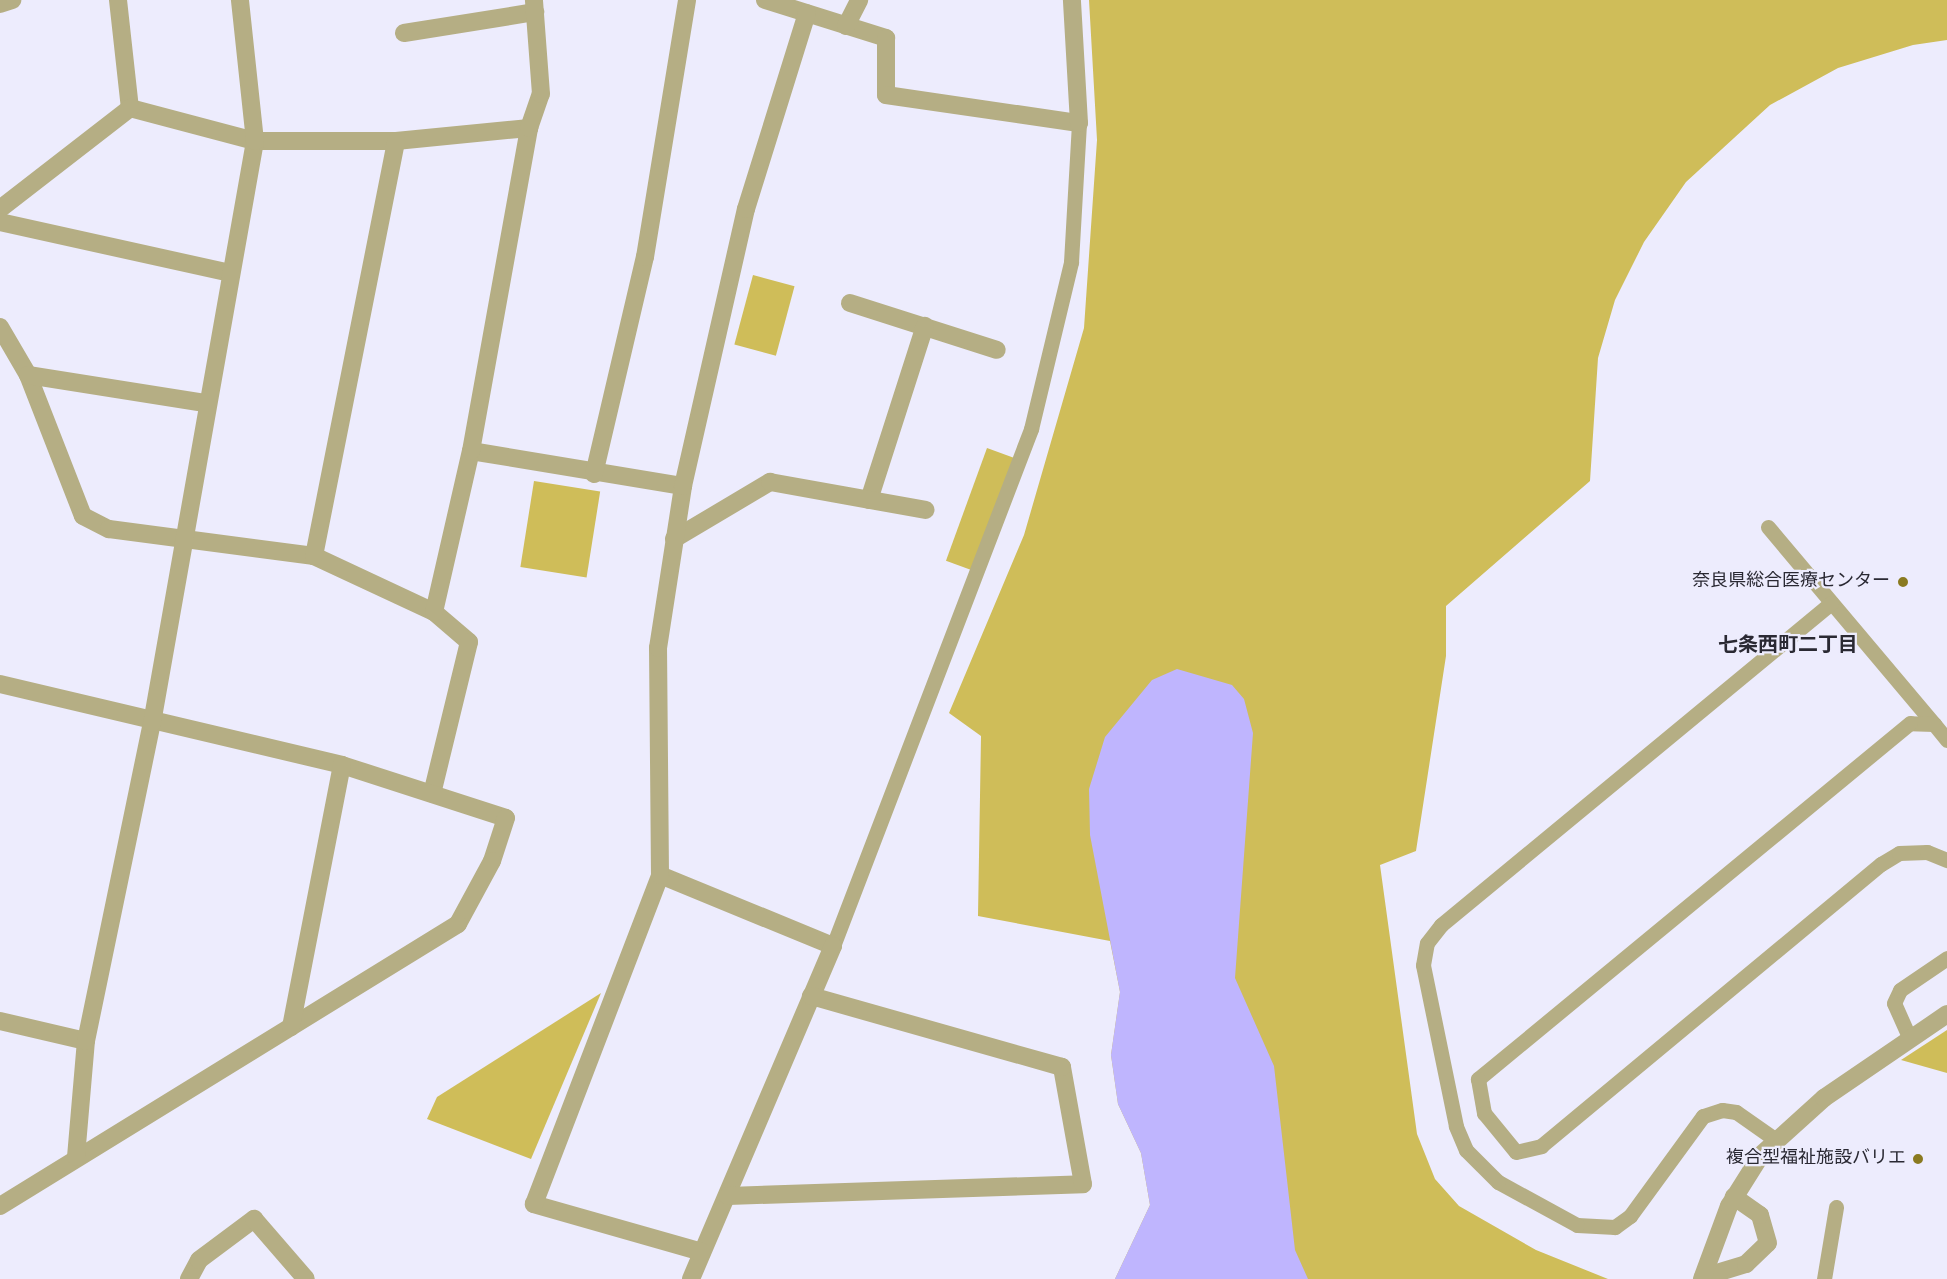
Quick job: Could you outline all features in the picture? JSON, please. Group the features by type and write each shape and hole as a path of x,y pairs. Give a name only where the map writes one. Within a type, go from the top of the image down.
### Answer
{"street":[{"path":"0,3 12,0"},
{"path":"118,0 130,108"},
{"path":"76,1157 86,1041 152,723 205,403 255,141 240,0"},
{"path":"594,474 645,257 687,0"},
{"path":"765,0 886,38 886,95 1079,123 1072,0"},
{"path":"846,26 859,0"},
{"path":"404,33 535,6 541,94 530,128 471,451 434,612"},
{"path":"702,1252 534,1204 660,875 658,648 683,486 746,209 807,13"},
{"path":"130,108 255,141 396,141 530,128"},
{"path":"0,209 130,108"},
{"path":"314,556 396,141"},
{"path":"0,222 230,273"},
{"path":"850,303 997,350"},
{"path":"869,500 925,326"},
{"path":"0,327 28,375 83,516 109,529 184,537 314,556 434,612 469,642 432,794"},
{"path":"28,375 205,403"},
{"path":"471,451 594,474 683,486"},
{"path":"674,539 770,482 926,510"},
{"path":"0,684 152,723 342,765 506,818 492,861 458,924 76,1157 0,1206"},
{"path":"291,1027 342,765"},
{"path":"660,875 833,946 691,1279"},
{"path":"728,1196 1083,1184 1062,1067 811,996"},
{"path":"1702,1278 1734,1197 1776,1140 1824,1098 1947,1014"},
{"path":"0,1021 86,1041"},
{"path":"1702,1278 1746,1264 1768,1243 1760,1215 1734,1197"},
{"path":"189,1279 199,1260 254,1219 306,1279"}],"lane":[{"path":"833,946 1031,429 1071,262 1079,123"},
{"path":"1768,527 1947,741"},
{"path":"1776,1140 1736,1112 1703,1116 1630,1216 1615,1227 1577,1225 1498,1182 1466,1150 1456,1126 1423,965 1427,943 1441,925 1831,603"},
{"path":"1934,724 1910,723 1478,1079 1484,1113 1516,1152 1541,1146 1881,864 1899,853 1928,852 1947,860"},
{"path":"1910,1039 1894,1003 1900,990 1947,958"},
{"path":"1824,1279 1836,1208"}],"shaded area":[{"path":"1089,0 1947,0 1947,40 1913,45 1838,68 1770,105 1686,182 1644,242 1615,300 1598,358 1590,481 1446,606 1446,656 1416,851 1380,865 1417,1134 1435,1179 1459,1206 1536,1250 1608,1279 1115,1279 1150,1205 1141,1153 1118,1104 1111,1055 1120,992 1110,941 978,916 981,736 949,713 1024,535 1084,328 1097,140"},
{"path":"753,275 795,286 776,356 734,345"},
{"path":"987,448 1017,459 976,572 946,561"},
{"path":"534,481 600,491 587,577 520,567"},
{"path":"1177,669 1232,685 1244,699 1253,733 1235,978 1274,1066 1295,1250 1308,1279 1115,1279 1150,1205 1141,1153 1118,1104 1111,1055 1120,992 1090,835 1089,789 1105,737 1152,680"},
{"path":"601,993 531,1159 427,1119 437,1097"},
{"path":"1947,1030 1947,1073 1901,1060"}],"place":[{"name":"奈良県総合医療センター","path":"1903,582"},
{"name":"複合型福祉施設バリエ","path":"1918,1159"}],"district":[{"name":"七条西町二丁目","path":"1788,646"}]}
